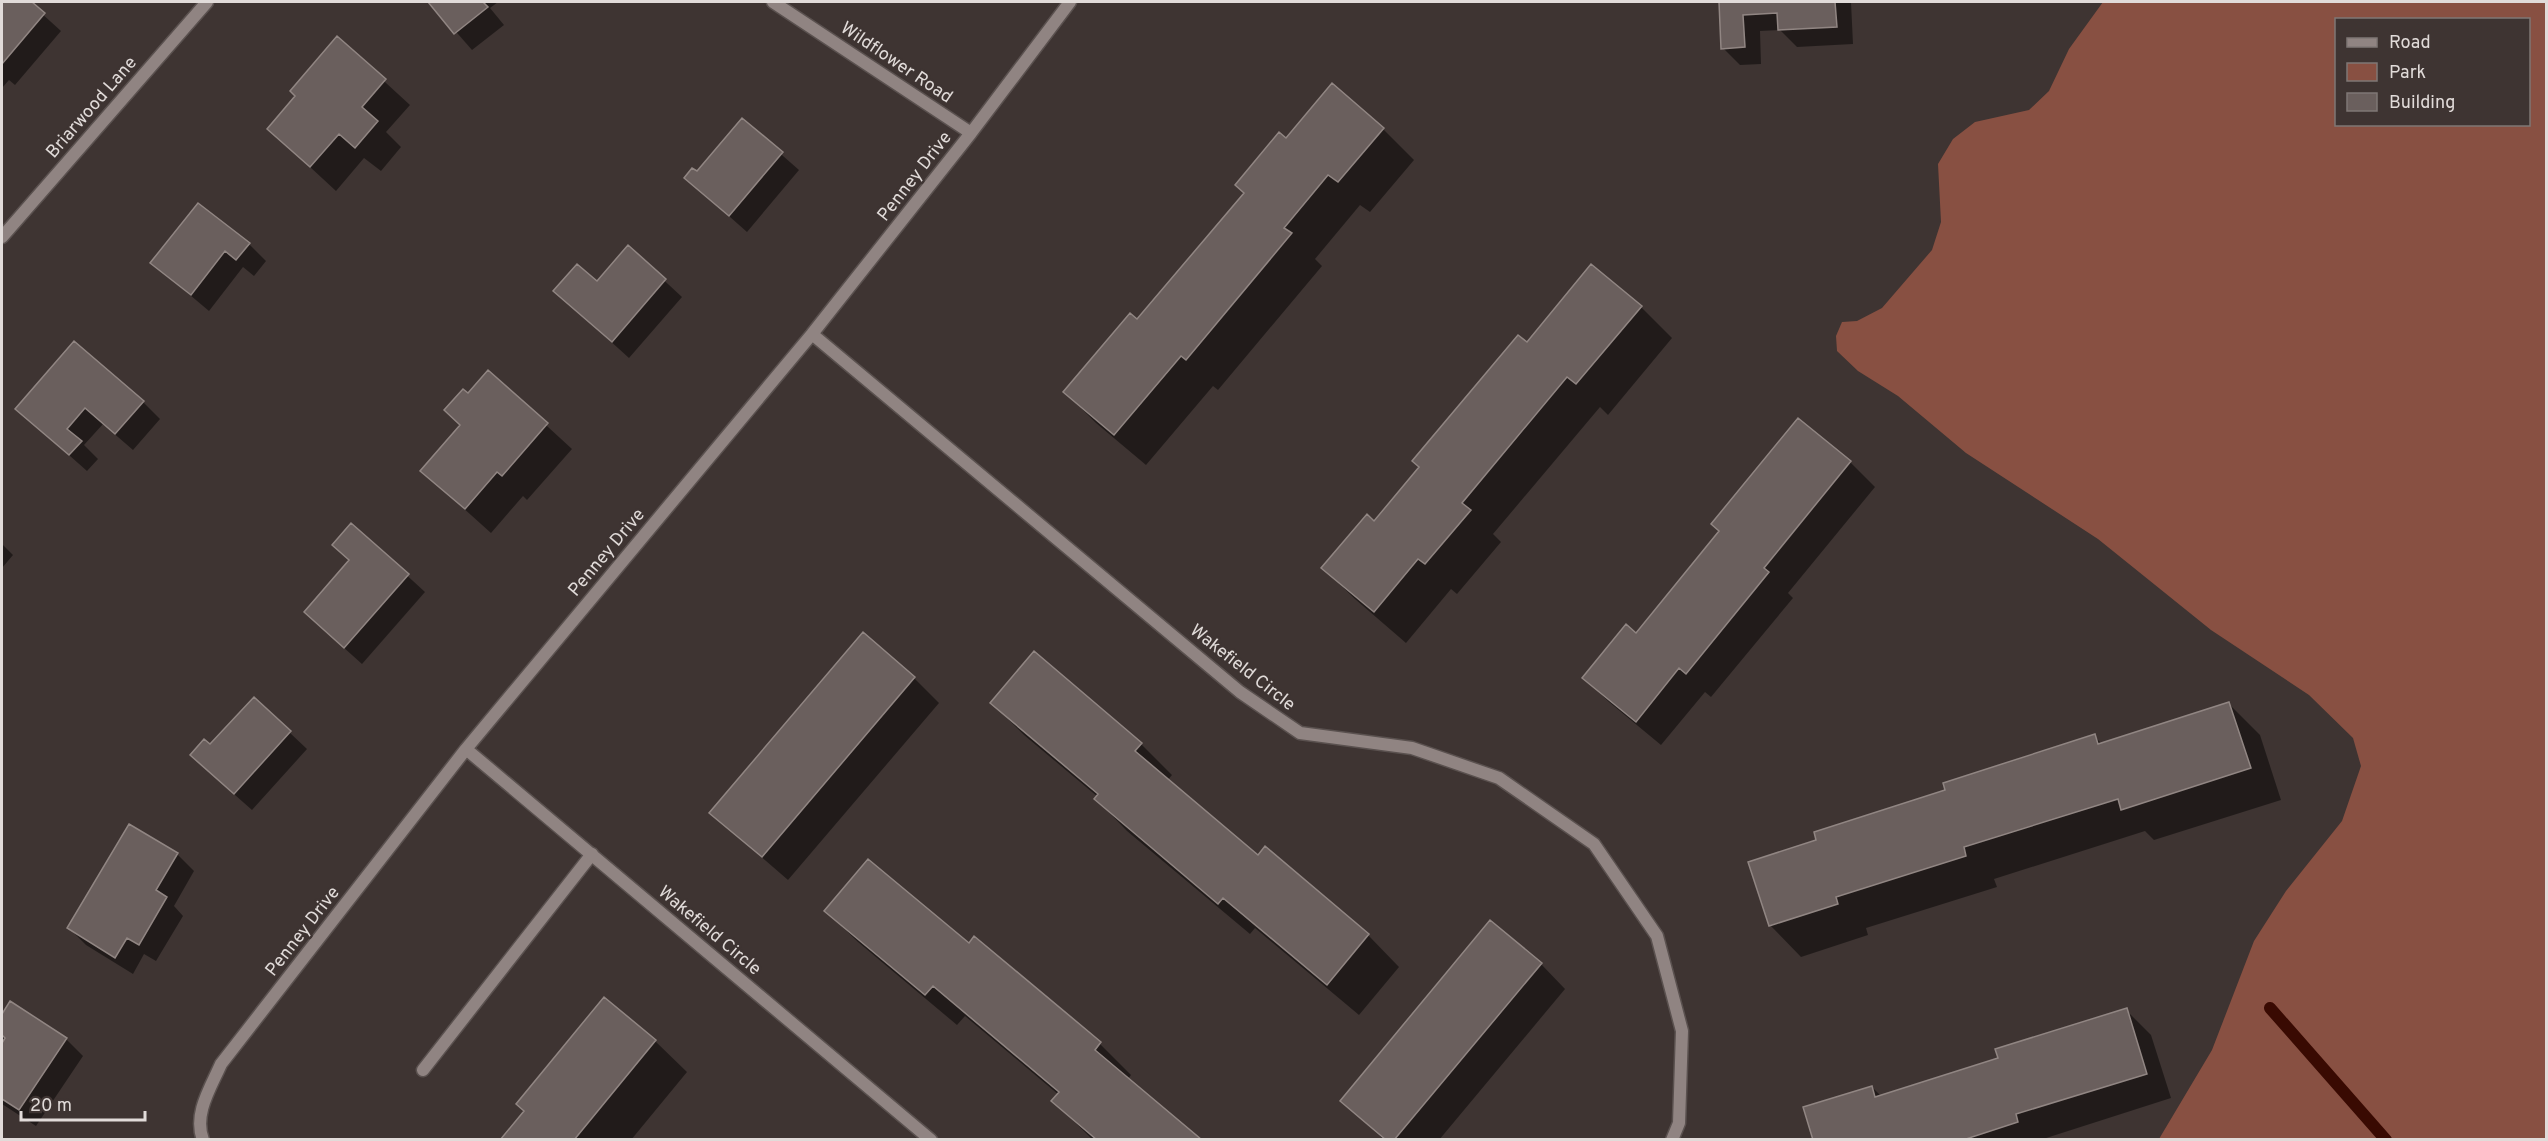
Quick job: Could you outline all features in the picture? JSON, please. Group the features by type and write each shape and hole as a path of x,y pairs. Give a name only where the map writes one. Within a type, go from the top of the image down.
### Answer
{"street":[{"name":"Briarwood Lane","path":"2,237 207,2"},
{"name":"Wildflower Road","path":"773,2 971,133"},
{"name":"Penney Drive","path":"203,1140 200,1132 201,1108 221,1064 466,748 812,334 971,133 1070,2"},
{"name":"Wakefield Circle","path":"812,334 1240,692 1300,733 1412,748 1498,778 1594,844 1657,936 1682,1031 1679,1123 1672,1140"},
{"name":"Wakefield Circle","path":"466,748 931,1140"},
{"path":"423,1070 592,854"}],"green space":[{"path":"2103,2 2546,2 2546,1139 2159,1139 2212,1050 2254,941 2286,891 2342,821 2361,766 2353,738 2309,695 2211,630 2098,539 1966,453 1898,396 1858,371 1837,351 1836,336 1842,322 1857,321 1882,308 1932,250 1941,222 1938,164 1953,139 1975,122 2029,110 2049,91 2069,49"}],"building":[{"path":"2,2 32,2 45,13 2,64"},
{"path":"428,2 483,2 488,7 454,34"},
{"path":"1719,2 1835,2 1837,27 1778,30 1777,13 1743,15 1745,47 1721,49"},
{"path":"337,36 386,79 362,107 378,121 355,148 339,134 310,167 267,129 295,96 290,91"},
{"path":"1332,83 1384,128 1338,182 1328,175 1284,228 1292,233 1186,360 1181,356 1114,435 1063,392 1130,313 1137,319 1244,193 1235,185 1279,132 1286,138"},
{"path":"742,118 783,152 729,216 684,178 692,168 697,171"},
{"path":"198,203 250,243 236,260 225,251 191,295 150,263"},
{"path":"628,245 666,279 612,342 553,291 577,264 597,281"},
{"path":"1591,264 1642,306 1576,384 1567,377 1462,503 1471,510 1425,564 1418,559 1374,612 1321,568 1367,514 1374,521 1419,467 1412,461 1518,335 1527,342"},
{"path":"74,341 144,401 115,434 85,408 67,429 82,441 69,455 15,409"},
{"path":"488,370 548,423 502,476 497,472 465,509 420,471 460,425 444,410 463,389 468,393"},
{"path":"1798,418 1851,461 1764,568 1769,572 1686,674 1679,668 1636,722 1582,678 1626,624 1636,633 1719,531 1711,524"},
{"path":"351,523 409,574 344,648 304,612 349,560 332,545"},
{"path":"863,632 915,677 762,857 709,813"},
{"path":"1034,651 1142,743 1135,751 1258,855 1265,846 1369,934 1327,985 1223,898 1218,904 1094,799 1098,794 990,703"},
{"path":"254,697 291,731 234,794 190,755 204,739 210,744"},
{"path":"2229,702 2251,768 2121,810 2118,799 1964,847 1966,856 1836,897 1838,904 1769,926 1748,862 1816,840 1814,832 1945,790 1943,783 2095,734 2098,744"},
{"path":"129,824 178,853 156,890 167,897 139,945 127,938 115,958 67,928"},
{"path":"868,859 969,943 974,936 1101,1042 1095,1050 1202,1140 1097,1140 1051,1101 1059,1092 933,986 925,995 824,911"},
{"path":"1490,920 1542,963 1394,1140 1386,1140 1340,1101"},
{"path":"604,997 656,1040 574,1140 500,1140 524,1111 516,1104"},
{"path":"10,1001 67,1038 19,1110 2,1099 2,1043 5,1038 2,1035 2,1014"},
{"path":"2127,1008 2147,1074 2016,1114 2018,1122 1963,1140 1813,1140 1803,1107 1872,1086 1875,1097 1998,1058 1995,1049"}],"waterway":[{"path":"2270,1008 2386,1140"}]}
